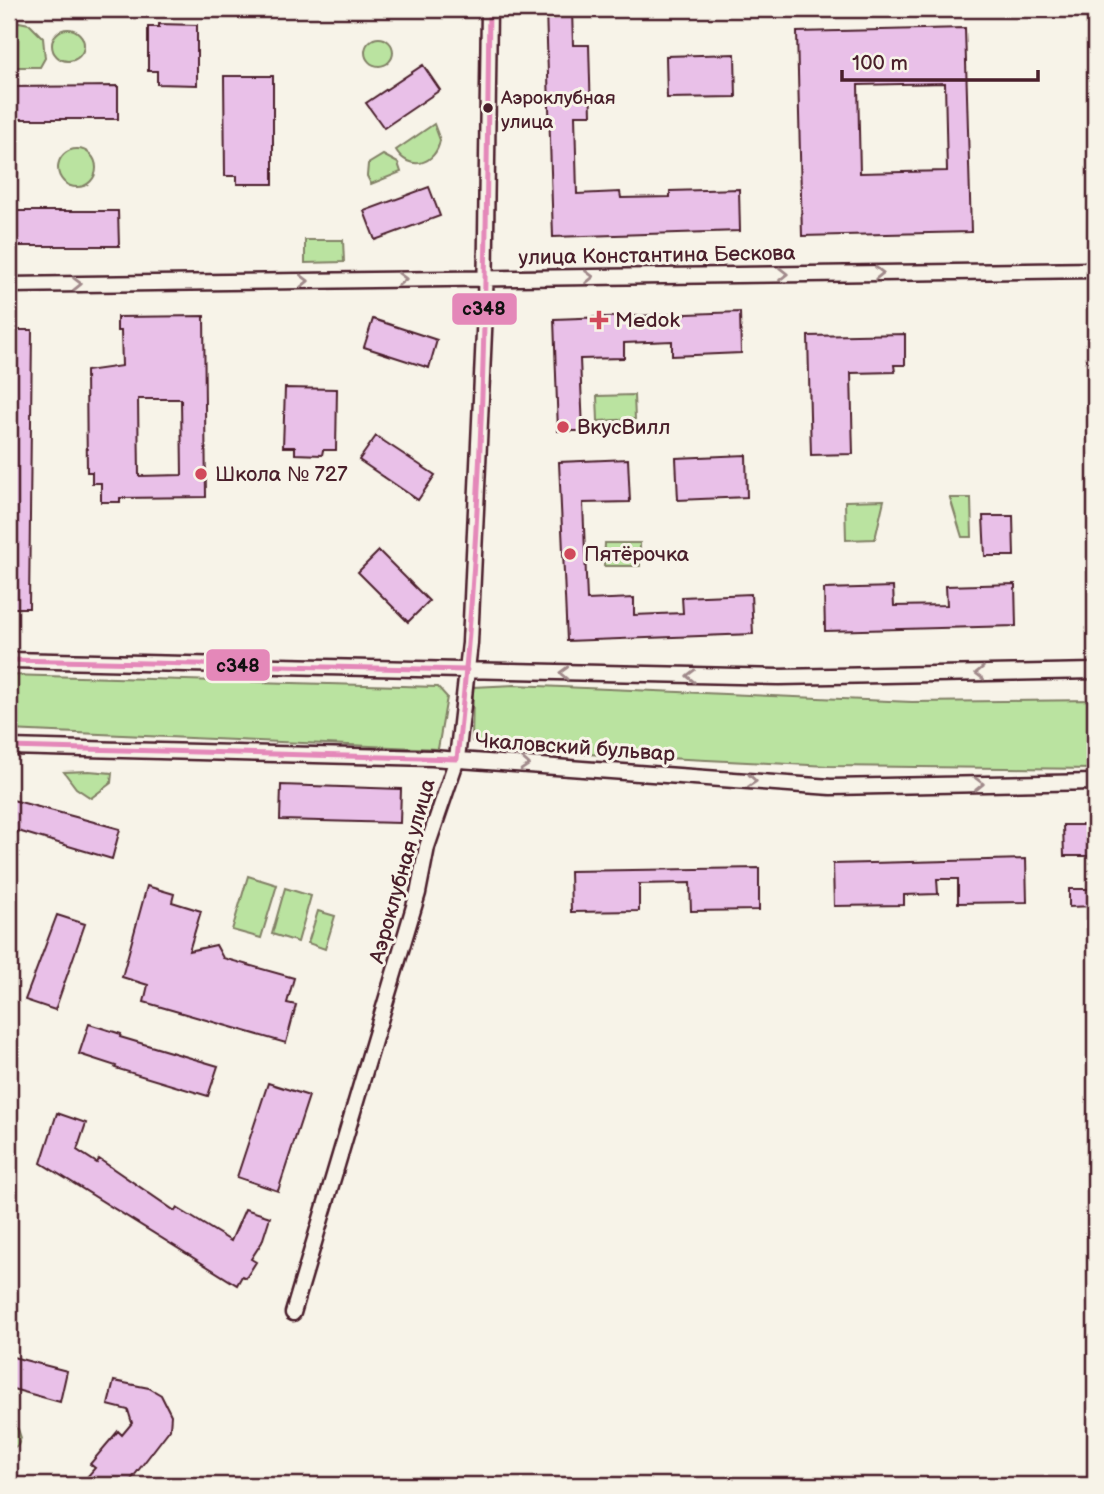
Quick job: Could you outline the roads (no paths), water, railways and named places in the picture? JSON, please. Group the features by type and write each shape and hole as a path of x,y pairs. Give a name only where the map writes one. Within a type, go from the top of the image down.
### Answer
{"street":[{"name":"Аэроклубная улица","path":"293,1313 418,893 427,847 457,760 467,670 484,278 489,9"},
{"name":"улица Константина Бескова","path":"9,285 1095,270"},
{"path":"9,660 779,677 1095,671"},
{"name":"Чкаловский бульвар","path":"9,747 457,760 831,787 1095,782"}],"place":[{"name":"Аэроклубная улица","path":"488,108"},
{"name":"Medok","path":"599,320"},
{"name":"ВкусВилл","path":"563,427"},
{"name":"Школа № 727","path":"201,474"},
{"name":"Пятёрочка","path":"570,554"}]}
